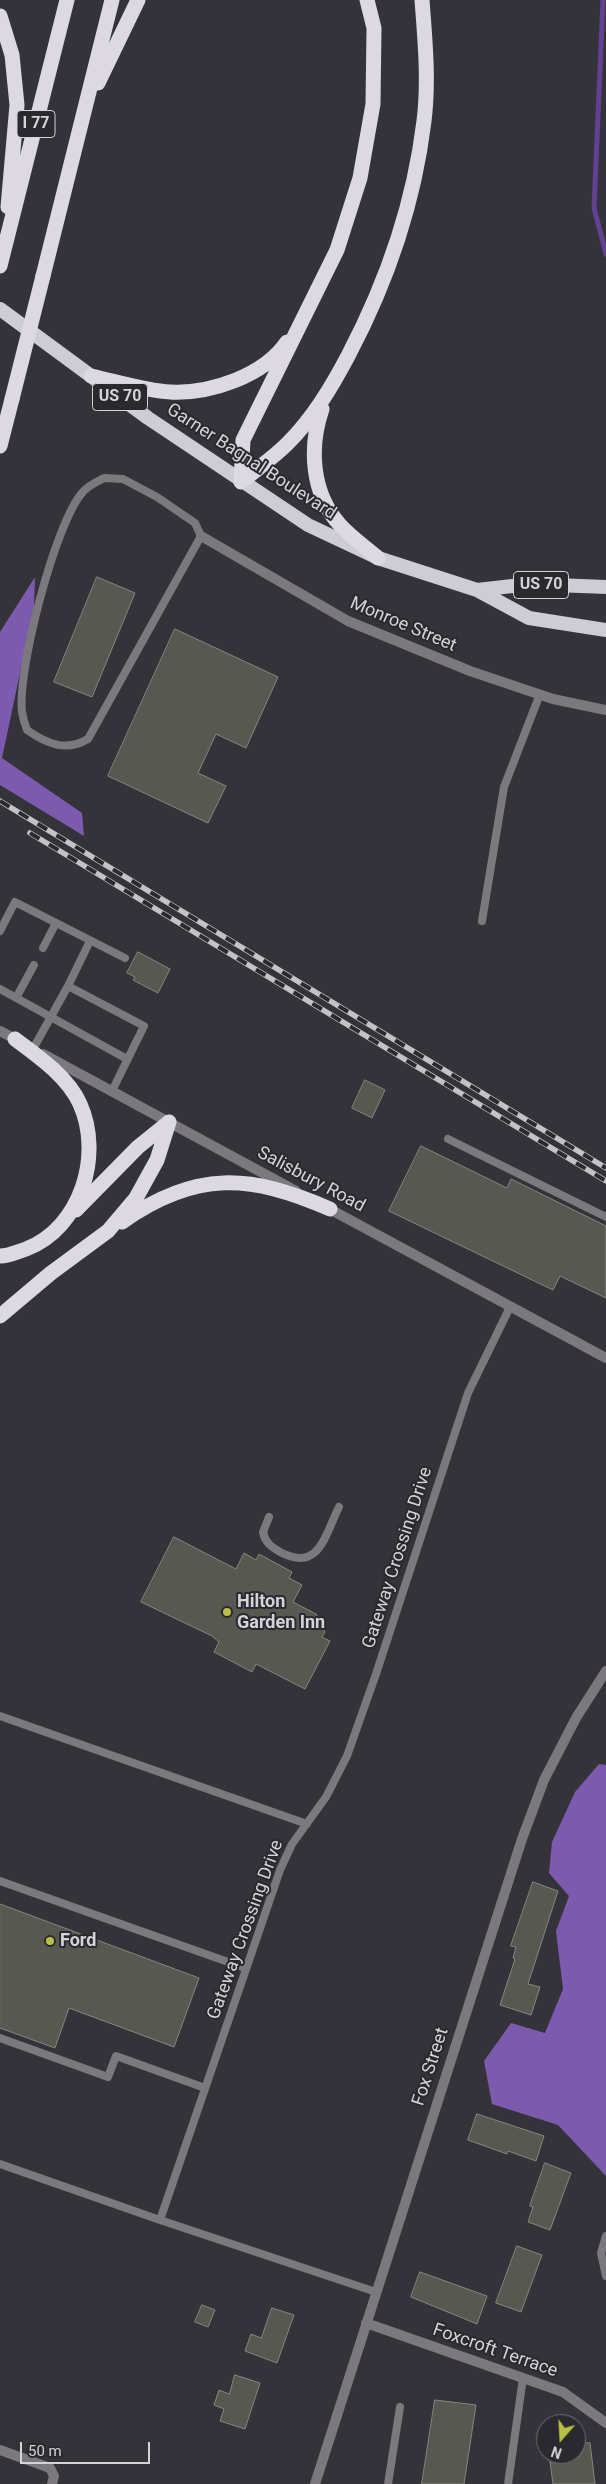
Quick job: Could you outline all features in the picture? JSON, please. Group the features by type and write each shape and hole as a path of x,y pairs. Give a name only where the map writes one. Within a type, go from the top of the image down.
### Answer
{"highway":[{"name":"I 77","path":"0,266 67,0"},
{"name":"I 77","path":"0,446 112,0"},
{"path":"85,111 138,0"},
{"path":"241,482 243,440 337,250 360,178 373,104 374,28 367,0"},
{"path":"241,482 288,444 325,398 363,328 389,266 413,189 424,119 426,48 422,0"},
{"path":"0,16 12,54 17,105 5,247"},
{"name":"Garner Bagnal Boulevard","path":"0,309 241,482 308,525 378,558 477,590 529,618 606,630"},
{"path":"91,376 170,392 214,389 254,372 284,346 304,318"},
{"path":"325,398 314,438 314,463 322,496 339,524 378,558"},
{"name":"Garner Bagnal Boulevard","path":"477,590 530,584 606,587"},
{"path":"15,1039 51,1066 79,1102 89,1129 90,1157 77,1202 65,1221"},
{"path":"0,1256 7,1256 40,1244 138,1147 169,1122"},
{"path":"108,1231 136,1198 153,1168 169,1122"},
{"path":"0,1316 51,1273 108,1231 149,1204 194,1186 242,1182 298,1195 330,1209"}],"street":[{"name":"Monroe Street","path":"201,536 348,620 470,671 540,694 606,710"},
{"name":"Salisbury Road","path":"0,1031 606,1358"},
{"name":"Fox Street","path":"314,2484 525,1831 544,1780 576,1718 606,1670"},
{"name":"Foxcroft Terrace","path":"366,2323 563,2392 606,2423"},
{"path":"0,2450 50,2468 54,2476 52,2484"}],"lane":[{"path":"104,478 123,479 157,497 195,523 201,536 88,739 76,746 62,746 40,739 27,730 22,712 25,678 39,600 64,522 83,491 104,478"},
{"path":"482,921 504,787 540,694"},
{"path":"0,932 15,902 125,958"},
{"path":"43,948 56,923"},
{"path":"33,1049 68,986 90,941"},
{"path":"16,998 34,965"},
{"path":"68,986 144,1026 112,1091"},
{"path":"0,990 127,1059"},
{"path":"448,1139 606,1217"},
{"name":"Gateway Crossing Drive","path":"160,2220 245,1968 286,1856 326,1797 347,1756 376,1674 468,1393 510,1307"},
{"path":"269,1517 264,1532 269,1544 293,1559 303,1560 314,1554 339,1507"},
{"path":"0,1716 307,1824"},
{"path":"0,1881 245,1968"},
{"path":"0,2038 108,2077 116,2056 205,2088"},
{"path":"0,2164 376,2292"},
{"path":"606,2236 601,2253 606,2276"},
{"path":"508,2484 523,2378"},
{"path":"388,2484 400,2407"}],"shaded area":[{"path":"35,577 34,607 2,758 82,813 84,836 0,785 0,632"},
{"path":"599,1764 606,1765 606,2176 558,2125 492,2104 484,2061 511,2023 545,2033 563,1989 556,1931 569,1896 549,1873 552,1842 575,1792"}],"building":[{"path":"97,577 135,593 92,697 54,682"},
{"path":"175,629 278,677 246,748 216,734 198,773 226,786 208,823 108,776"},
{"path":"138,952 170,969 158,993 133,980 135,977 127,973"},
{"path":"365,1080 385,1090 372,1118 352,1108"},
{"path":"421,1146 507,1188 511,1179 606,1226 606,1298 560,1276 553,1290 389,1211"},
{"name":"Hilton Garden Inn","path":"174,1537 236,1569 244,1553 256,1560 259,1554 292,1572 289,1578 302,1585 293,1602 316,1614 325,1632 322,1637 330,1641 305,1689 256,1664 252,1672 214,1652 219,1642 212,1636 141,1602"},
{"path":"533,1882 558,1891 528,1984 540,1987 531,2015 500,2005 515,1959 513,1958 516,1947 511,1946"},
{"name":"Ford","path":"0,1904 199,1978 174,2047 69,2008 55,2048 0,2028"},
{"path":"477,2114 544,2136 536,2161 508,2151 507,2154 468,2140"},
{"path":"545,2163 571,2173 550,2230 528,2222 533,2207 530,2206"},
{"path":"517,2246 542,2255 521,2312 496,2303"},
{"path":"420,2272 487,2296 477,2324 411,2297"},
{"path":"202,2305 215,2310 208,2327 195,2322"},
{"path":"272,2308 294,2315 277,2363 245,2351 251,2334 261,2338"},
{"path":"235,2375 260,2383 245,2429 220,2421 224,2409 214,2405 219,2390 229,2394"},
{"path":"435,2400 476,2405 464,2484 422,2484"},
{"path":"586,2443 590,2443 595,2484 553,2484 550,2464 586,2464"}],"waterway":[{"path":"603,0 594,208 606,254"}],"railway":[{"path":"0,801 606,1168"},
{"path":"30,833 606,1181"}],"place":[{"name":"Hilton Garden Inn","path":"227,1612"},
{"name":"Ford","path":"50,1941"}]}
